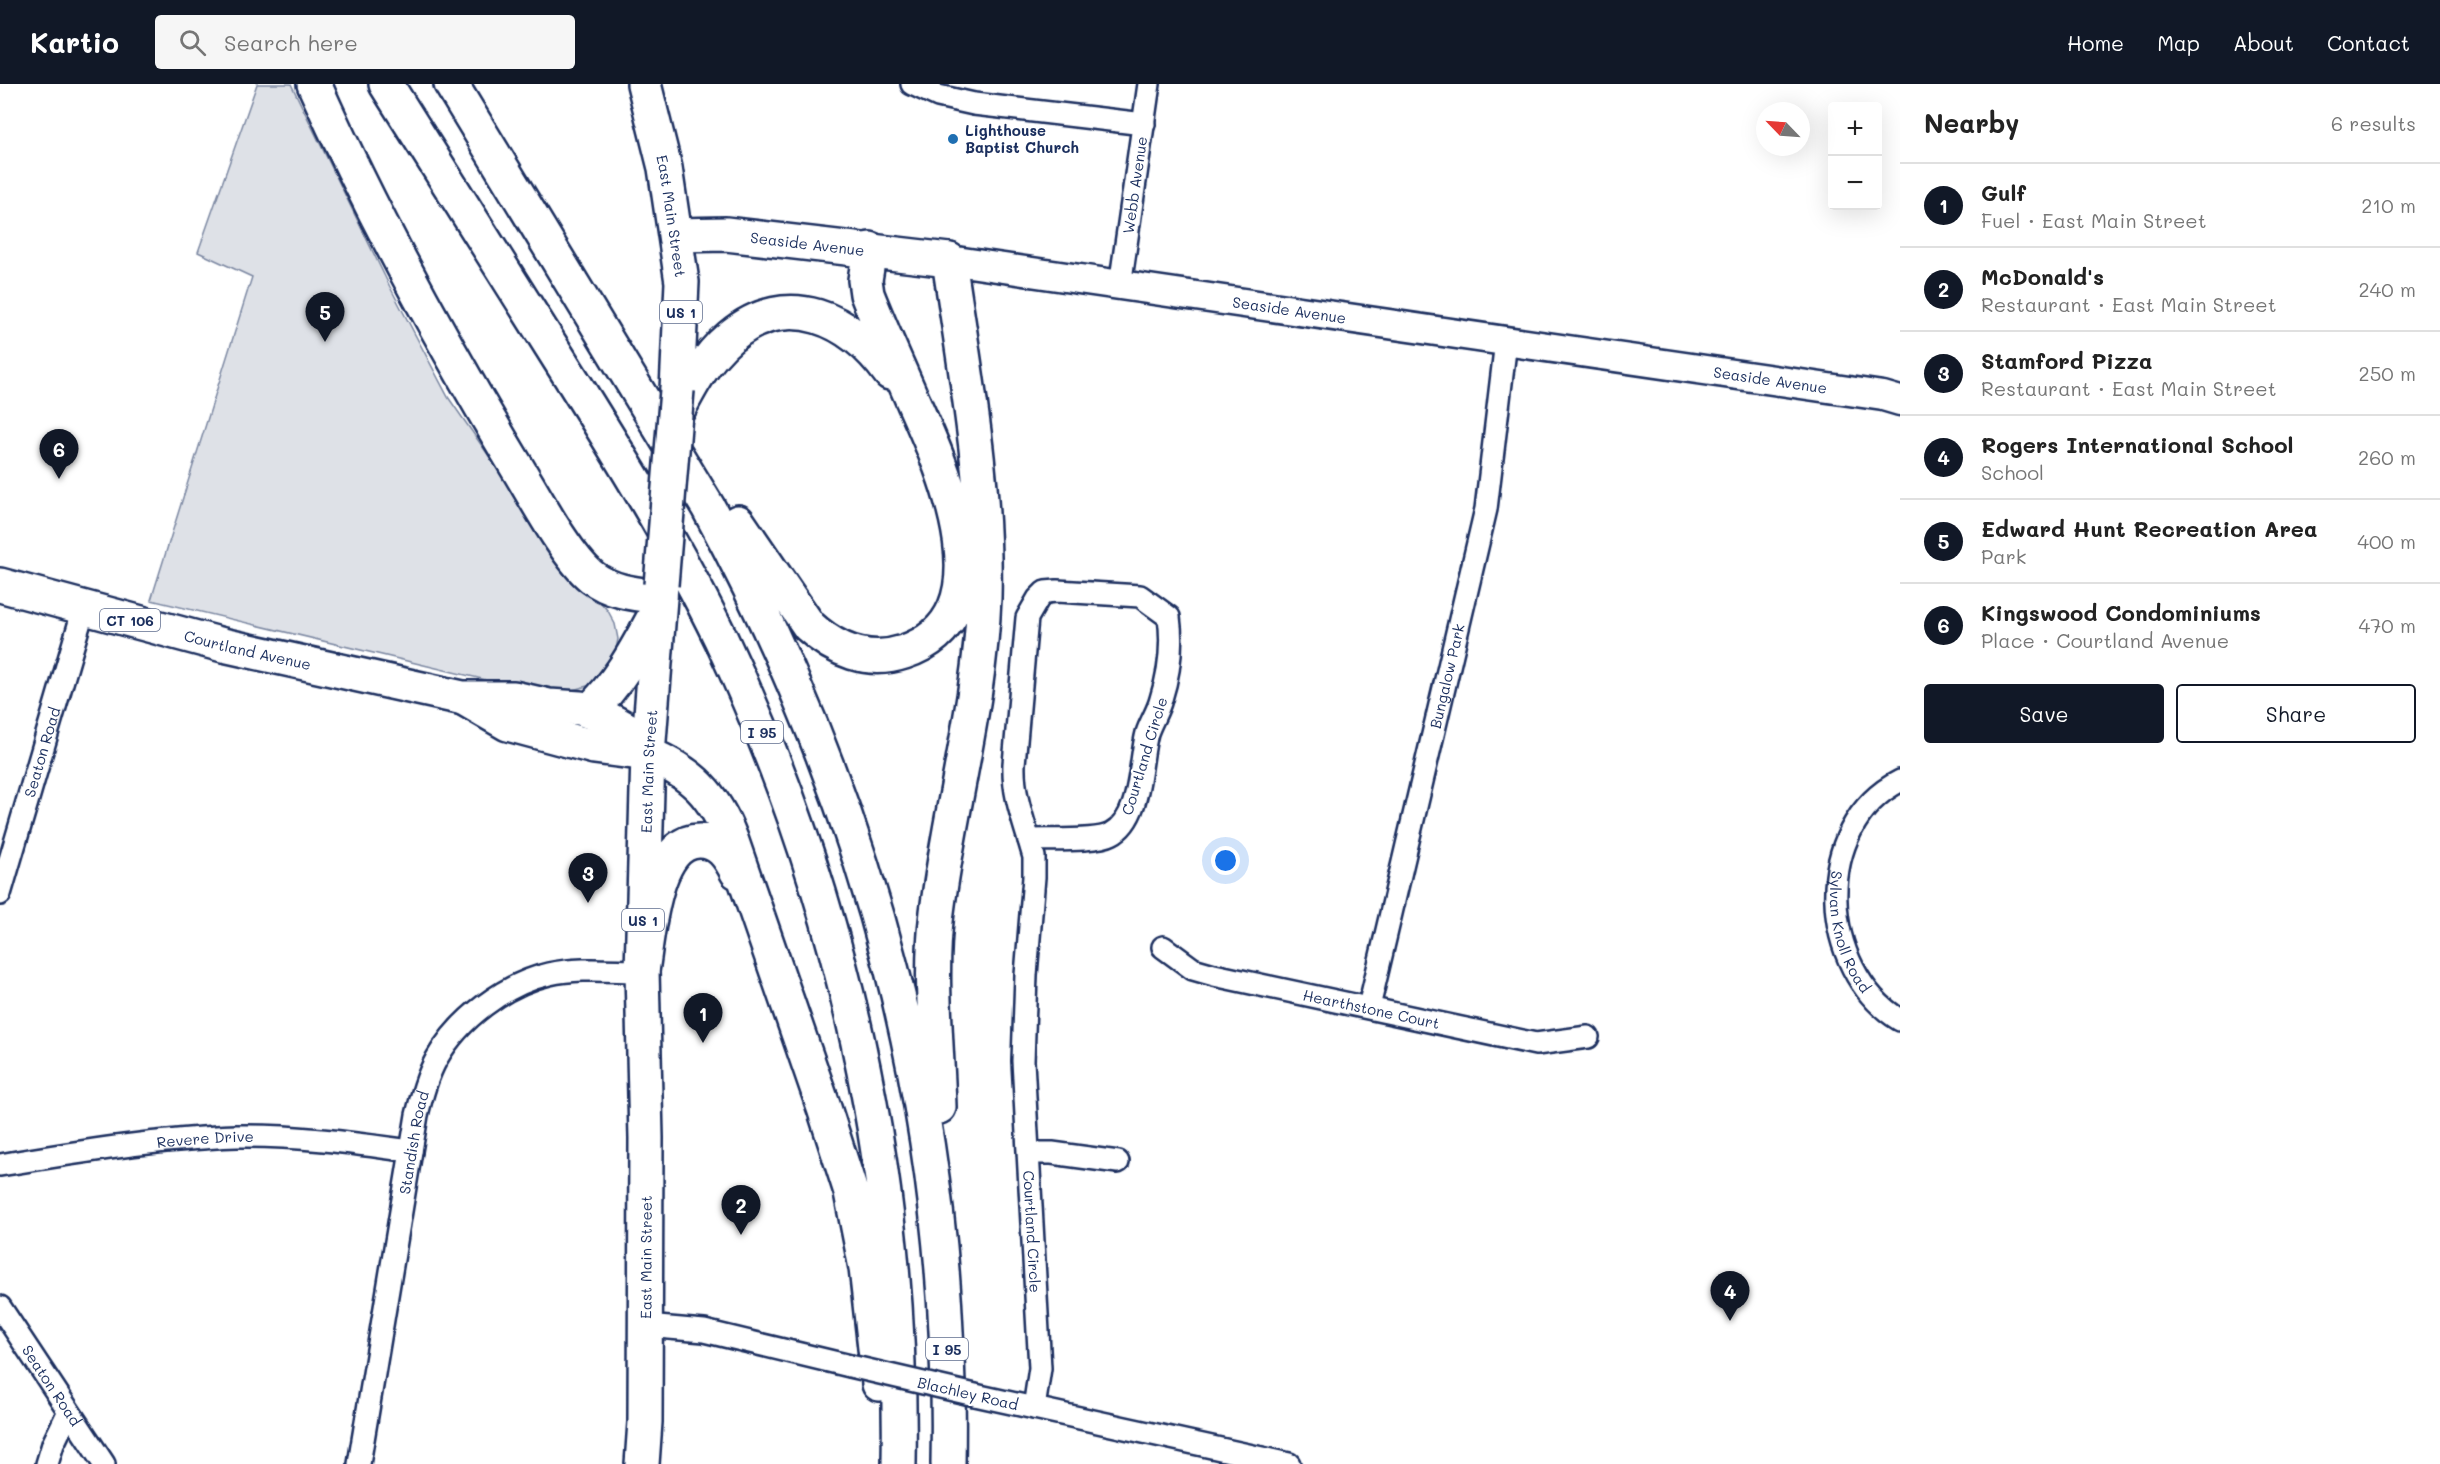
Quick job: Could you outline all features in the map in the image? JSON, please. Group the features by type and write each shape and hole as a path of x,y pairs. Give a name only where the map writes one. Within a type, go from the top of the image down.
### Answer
{"main road":[{"path":"314,84 349,160 422,303 507,451 575,558 591,576 612,589 660,597 624,671 607,694 589,711"},
{"name":"I 95","path":"386,84 573,381 666,536 720,636 788,799 836,948 861,1051 872,1110 882,1172 895,1298 899,1464"},
{"name":"I 95","path":"451,84 708,507 767,621 818,739 861,859 896,983 922,1108 939,1234 948,1362 948,1464"},
{"name":"East Main Street","path":"642,1464 645,1422 646,1138 642,971 648,754 676,403 682,282 665,168 644,84"},
{"path":"526,207 808,626 822,639 855,654 889,656 920,645 937,632 949,617 957,600 962,561 956,512 949,486 867,294 865,280 870,249"},
{"name":"Seaside Avenue","path":"676,235 726,234 870,249 1883,396 1900,401"},
{"path":"939,1234 940,1123 933,1010 934,945 943,872 974,700 982,631 984,586 979,487 949,260"},
{"path":"676,403 711,356 730,336 754,321 768,316 796,313 826,318 840,324 862,340 883,364 928,433"},
{"name":"Courtland Avenue","path":"0,585 222,645 463,698 511,711 594,747 648,754"},
{"name":"Courtland Avenue","path":"511,711 549,706 580,708 609,718 630,731 648,754"},
{"path":"648,754 666,762 694,781 717,807 731,839 840,1155 860,1231 868,1278 887,1464"},
{"path":"642,971 657,889 666,862 680,846 691,841 702,840 713,843 729,857 746,891 775,966"}],"street":[{"path":"912,84 938,96 974,104 1144,124"},
{"name":"Webb Avenue","path":"1120,286 1149,84"},
{"name":"Bungalow Park","path":"1369,1007 1486,510 1506,341"},
{"name":"Courtland Circle","path":"1029,840 1098,838 1110,835 1120,827 1132,807 1147,733 1161,699 1172,648 1169,617 1140,596 1045,592 1029,615 1013,780 1017,801 1034,857 1026,964 1023,1061 1040,1368 1034,1408"},
{"name":"Seaton Road","path":"0,894 84,608"},
{"name":"Sylvan Knoll Road","path":"1900,781 1883,790 1869,802 1856,820 1845,840 1835,884 1842,941 1855,971 1874,998 1900,1020"},
{"name":"Hearthstone Court","path":"1162,947 1193,969 1214,975 1536,1044 1588,1037"},
{"name":"Standish Road","path":"359,1464 411,1151 426,1083 438,1057 455,1033 477,1012 507,991 530,979 551,973 642,971"},
{"name":"Revere Drive","path":"0,1164 135,1145 237,1136 306,1138 411,1151"},
{"path":"1029,1153 1052,1153 1118,1162"},
{"name":"Seaton Road","path":"0,1307 68,1413 104,1464"},
{"name":"Blachley Road","path":"646,1326 704,1331 975,1395 1289,1464"},
{"path":"47,1464 53,1444 68,1413"}],"shaded area":[{"path":"257,84 291,84 390,287 448,397 552,547 608,611 615,624 618,639 614,660 591,685 561,693 537,692 151,600 252,277 198,252"}],"place":[{"name":"Lighthouse Baptist Church","path":"953,139"},
{"name":"Edward Hunt Recreation Area","path":"325,342"},
{"name":"Kingswood Condominiums","path":"59,479"},
{"name":"Stamford Pizza","path":"588,903"},
{"name":"Gulf","path":"703,1043"},
{"name":"McDonald's","path":"741,1235"},
{"name":"Rogers International School","path":"1730,1321"}]}
